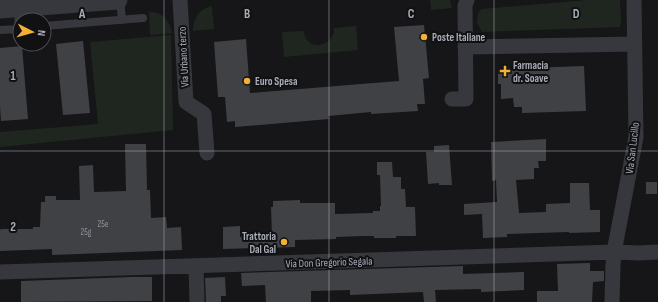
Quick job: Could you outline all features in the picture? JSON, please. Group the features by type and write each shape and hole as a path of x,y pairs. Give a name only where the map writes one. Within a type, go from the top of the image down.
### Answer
{"street":[{"path":"9,9 119,0"},
{"name":"Via Urbano terzo","path":"180,0 186,102 204,114 207,153"},
{"path":"452,99 466,99 465,6 467,0"},
{"name":"Via San Lucillo","path":"612,302 614,252 636,136 634,0"},
{"path":"465,47 634,44"},
{"name":"Via Don Gregorio Segala","path":"0,272 614,252 658,252"},
{"path":"196,266 197,302"}],"lane":[{"path":"119,0 122,20"},
{"path":"52,25 143,18"},
{"path":"0,30 12,29"}],"shaded area":[{"path":"430,0 450,0 452,8 431,10"},
{"path":"588,0 620,0 620,27 482,32 477,23 478,13 482,9"},
{"path":"212,6 214,29 193,31 194,22 200,12 207,7"},
{"path":"149,12 162,15 169,24 172,33 150,35"},
{"path":"356,26 358,50 284,57 282,32 303,31 306,39 310,43 320,45 330,40 333,35 334,28"},
{"path":"171,35 173,130 0,147 0,132 98,124 90,42"}],"building":[{"path":"424,25 429,78 423,79 425,104 417,104 418,111 371,114 371,112 328,116 329,119 235,127 235,121 227,122 225,97 218,97 214,42 246,39 250,93 399,81 394,27"},
{"path":"83,41 90,113 63,115 56,44"},
{"path":"12,47 12,52 22,52 28,119 1,121 0,48"},
{"path":"584,66 586,111 522,113 522,107 514,107 513,98 501,99 501,84 498,84 498,69"},
{"path":"546,139 546,161 538,161 539,168 534,168 534,179 516,180 519,213 546,212 546,204 570,203 570,183 589,183 590,210 600,210 600,232 507,234 507,237 483,238 482,214 464,215 464,204 497,202 496,180 492,181 491,142"},
{"path":"125,144 146,144 147,190 150,190 151,218 166,217 167,228 181,227 182,250 52,255 52,249 0,251 1,229 33,229 33,227 40,227 41,202 45,202 45,196 56,196 56,200 80,200 79,166 93,165 94,192 126,191"},
{"path":"449,145 452,185 439,185 439,183 428,184 426,152 434,152 434,146"},
{"path":"377,162 392,162 393,177 401,177 401,189 405,189 406,207 415,207 416,236 396,236 396,238 374,238 374,236 336,237 336,239 295,240 295,247 223,249 223,227 240,226 240,237 272,236 271,207 273,207 273,201 300,200 300,203 335,203 335,214 373,213 373,211 380,211 380,175 377,175"},
{"path":"646,182 657,182 657,194 646,194"},
{"path":"590,263 590,271 604,271 604,281 593,282 592,302 537,302 537,291 558,291 557,264"},
{"path":"463,266 463,274 524,272 524,290 481,292 481,289 435,290 436,302 424,302 423,292 350,295 350,290 311,291 311,302 266,302 265,285 242,286 241,273"},
{"path":"152,277 152,301 21,302 21,281"},
{"path":"225,277 226,296 221,296 221,302 206,302 205,278"}],"place":[{"name":"Poste Italiane","path":"424,37"},
{"name":"Farmacia dr. Soave","path":"505,71"},
{"name":"Euro Spesa","path":"247,81"},
{"name":"Trattoria Dal Gal","path":"284,242"}]}
